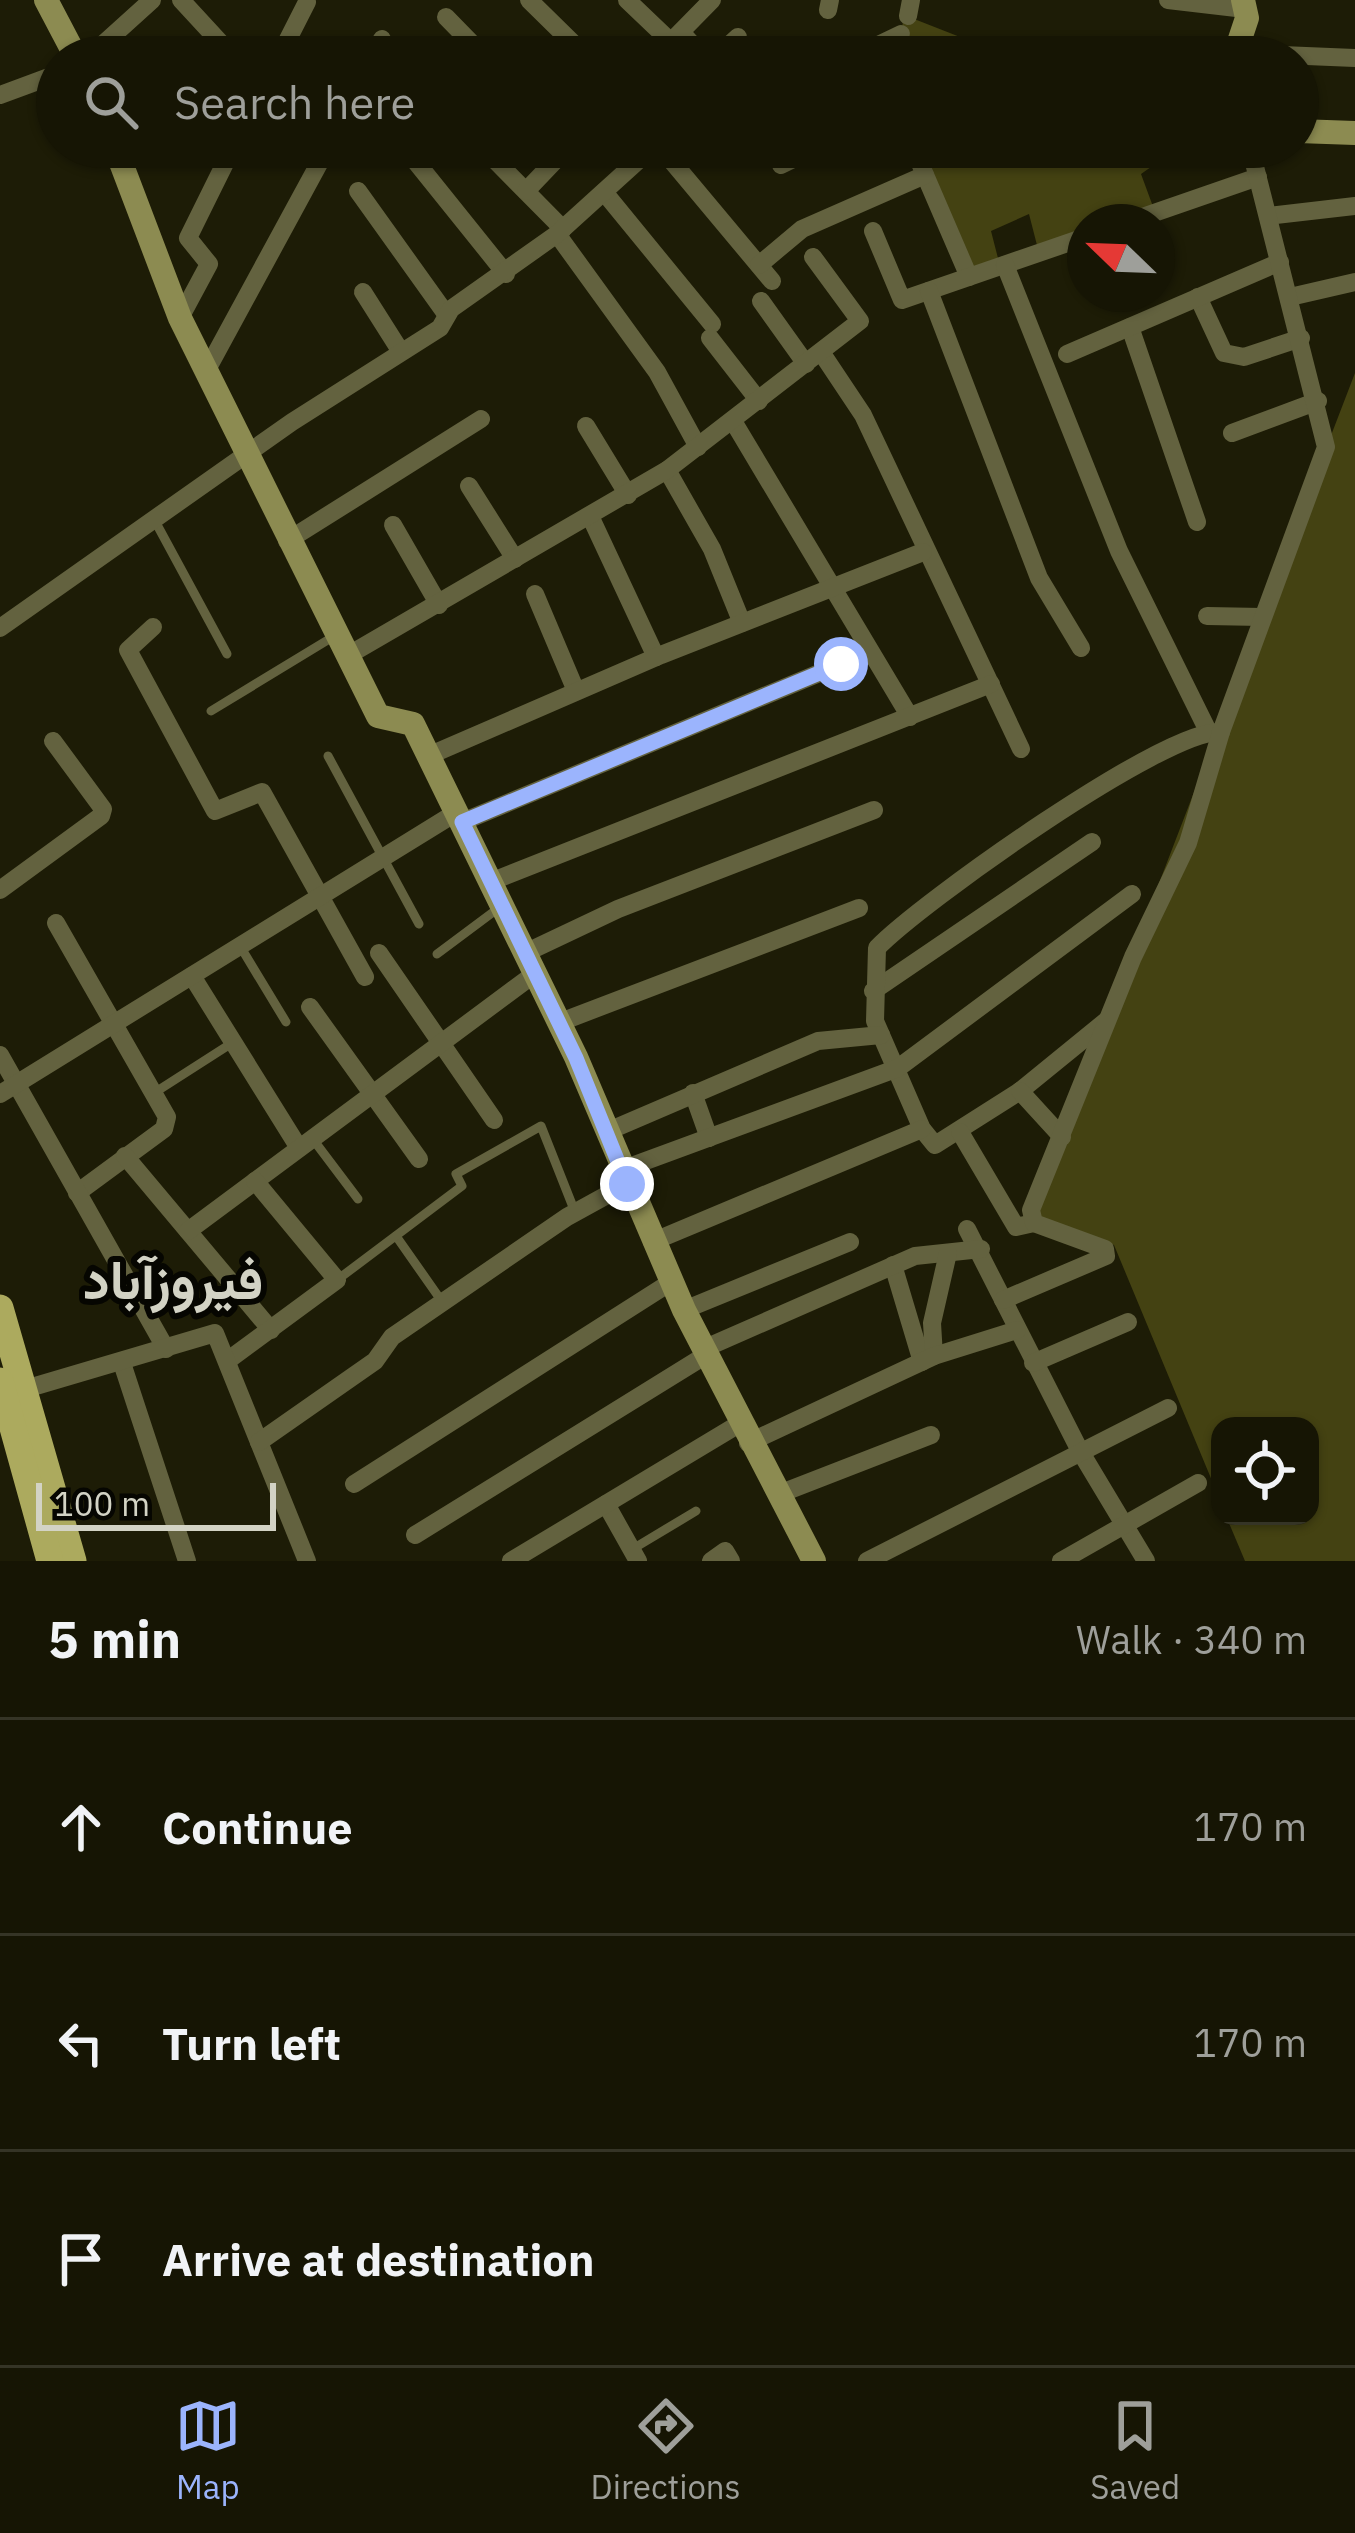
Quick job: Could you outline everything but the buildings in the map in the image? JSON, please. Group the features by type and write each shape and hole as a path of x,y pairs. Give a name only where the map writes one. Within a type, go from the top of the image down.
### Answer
{"main road":[{"path":"0,1308 11,1386 50,1561"},
{"path":"11,1386 73,1561"}],"street":[{"path":"46,0 65,36"},
{"path":"112,36 152,0"},
{"path":"182,0 215,36"},
{"path":"529,0 566,36"},
{"path":"627,0 675,36"},
{"path":"677,36 712,0"},
{"path":"1168,0 1244,5 1238,36"},
{"path":"290,36 307,2"},
{"path":"446,17 465,36"},
{"path":"1319,57 1355,58"},
{"path":"0,95 36,82"},
{"path":"1319,132 1355,133"},
{"path":"123,168 180,318 208,366 244,457 378,716 413,724 558,1022 704,1352 814,1561"},
{"path":"180,318 209,264 188,238 223,168"},
{"path":"208,366 316,168"},
{"path":"421,168 506,274"},
{"path":"503,168 560,232 657,373 698,447"},
{"path":"526,191 548,168"},
{"path":"0,628 244,457 440,328 446,314 560,232 632,168"},
{"path":"675,168 772,281"},
{"path":"922,168 969,277"},
{"path":"1034,1223 1031,1210 1188,842 1214,731 1326,447 1256,168"},
{"path":"759,265 802,230 925,175"},
{"path":"1175,206 1258,177"},
{"path":"358,191 446,314"},
{"path":"604,192 759,400"},
{"path":"1268,216 1355,206"},
{"path":"873,231 902,300 1067,243"},
{"path":"342,646 439,605 628,495 733,421 860,321 813,257"},
{"path":"1066,354 1280,262"},
{"path":"1005,265 1119,551 1214,731"},
{"path":"1290,297 1355,283"},
{"path":"928,291 1039,578 1081,648"},
{"path":"363,292 401,352"},
{"path":"1198,298 1224,353 1244,357 1301,338"},
{"path":"761,301 863,415 923,552 1021,749"},
{"path":"1130,327 1197,522"},
{"path":"1232,433 1318,401"},
{"path":"287,541 481,419"},
{"path":"733,421 910,717"},
{"path":"586,426 628,495"},
{"path":"667,470 712,549 742,623"},
{"path":"469,486 514,559"},
{"path":"591,518 656,657"},
{"path":"393,525 439,605"},
{"path":"428,756 656,657 923,552"},
{"path":"535,594 576,691"},
{"path":"1207,616 1262,617"},
{"path":"153,627 128,650 215,811 262,792 365,977"},
{"path":"8,1090 385,856 459,817 841,664"},
{"path":"490,882 991,684"},
{"path":"1109,1018 1020,1090 935,1145 922,1129 881,1035 873,991 877,948 1101,786 1214,731"},
{"path":"0,890 101,816 103,809 53,741"},
{"path":"188,1232 440,1043 528,965 618,909 874,810"},
{"path":"873,991 1092,842"},
{"path":"955,888 977,922"},
{"path":"259,1442 375,1361 392,1337 624,1177 709,1138 898,1068 1132,894"},
{"path":"558,1022 860,908"},
{"path":"56,923 154,1093 167,1124 77,1192"},
{"path":"379,952 494,1120"},
{"path":"193,976 232,1043 306,1143"},
{"path":"310,1007 419,1159"},
{"path":"606,1132 818,1041 881,1035"},
{"path":"0,1055 8,1090 77,1192 166,1349"},
{"path":"1020,1090 1062,1137"},
{"path":"693,1094 709,1138"},
{"path":"652,1242 922,1129"},
{"path":"960,1132 1016,1228 1034,1223 1105,1249 1106,1256 1003,1300"},
{"path":"125,1156 271,1330"},
{"path":"227,1361 337,1280 255,1181"},
{"path":"967,1229 1080,1451 1147,1561"},
{"path":"684,1310 850,1242"},
{"path":"416,1535 704,1352 893,1265 947,1252 981,1250"},
{"path":"928,1359 947,1252"},
{"path":"893,1265 928,1359"},
{"path":"354,1484 671,1282"},
{"path":"1033,1363 1129,1322"},
{"path":"511,1561 606,1504 744,1434 928,1359 1017,1330"},
{"path":"11,1386 122,1363 215,1333 307,1561"},
{"path":"122,1363 188,1561"},
{"path":"867,1561 1168,1408"},
{"path":"779,1494 932,1435"},
{"path":"1061,1561 1198,1484"},
{"path":"606,1504 634,1555"},
{"path":"711,1561 725,1551 731,1561"}],"lane":[{"path":"155,520 227,655"},
{"path":"211,710 342,646"},
{"path":"328,756 419,924"},
{"path":"437,954 501,907"},
{"path":"240,946 286,1022"},
{"path":"154,1093 232,1043"},
{"path":"337,1280 462,1186 456,1174 541,1126 575,1212"},
{"path":"306,1143 358,1199"},
{"path":"396,1236 443,1303"},
{"path":"634,1555 696,1511"}],"shaded area":[{"path":"904,15 958,36 897,36"},
{"path":"922,168 1150,168 1141,174 1152,204 1067,204 1067,243 1039,253 1029,214 991,231 1000,266 966,274"},
{"path":"1355,373 1355,1561 1245,1561 1230,1525 1319,1525 1319,1417 1211,1417 1211,1478 1114,1245 1030,1219"}],"district":[{"name":"فیروزآباد","path":"173,1279"}],"route":[{"path":"627,1184 576,1058 462,822 841,664"}]}
